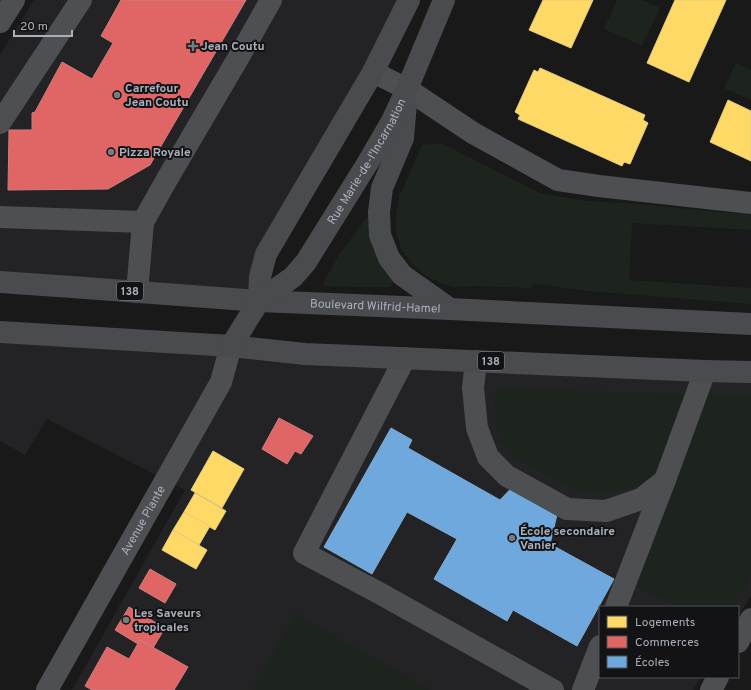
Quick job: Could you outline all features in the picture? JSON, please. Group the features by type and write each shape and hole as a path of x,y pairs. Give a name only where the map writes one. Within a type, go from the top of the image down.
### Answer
{"main road":[{"name":"Rue Marie-de-l'Incarnation","path":"259,301 260,277 266,254 373,72 409,0"},
{"name":"Rue Marie-de-l'Incarnation","path":"231,346 259,301 293,277 306,262 392,120 407,89 444,0"},
{"path":"407,89 403,138 382,188 379,212 380,235 389,258 402,275 450,309"},
{"name":"Boulevard Wilfrid-Hamel","path":"0,282 259,301 751,324"},
{"name":"138","path":"0,332 231,346 305,354 751,372"}],"street":[{"path":"0,22 14,0"},
{"path":"0,123 81,0"},
{"path":"137,292 143,222 271,0"},
{"path":"373,72 407,89 473,133 558,180 751,203"},
{"path":"0,217 143,222"},
{"name":"Avenue Plante","path":"47,690 220,382 231,346"},
{"path":"405,358 304,553 553,690"},
{"path":"476,361 473,388 477,428 488,457 507,476 567,509 606,511 641,499 665,480"},
{"path":"616,606 705,371"},
{"path":"739,640 751,619"},
{"path":"583,690 599,649"},
{"path":"711,690 717,678"}],"shaded area":[{"path":"34,0 409,0 266,254 259,301 0,282 0,55"},
{"path":"617,0 642,0 660,8 642,46 604,29"},
{"path":"736,63 751,70 751,100 724,88"},
{"path":"441,143 540,193 587,201 627,203 751,215 751,230 632,223 629,280 751,288 751,304 587,291 534,284 531,288 478,286 455,287 440,283 425,275 411,263 401,248 396,231 396,215 399,197 422,145"},
{"path":"373,209 393,281 390,287 323,286 324,281 341,252"},
{"name":"École secondaire Vanier","path":"0,332 751,372 751,596 739,615 739,606 599,606 599,678 700,678 693,690 72,690 185,490 47,419 25,455 0,441"},
{"path":"497,388 689,395 660,470 633,488 606,493 586,493 565,484 509,454 501,442 496,422 495,404"},
{"path":"706,395 751,396 751,578 735,606 677,606 632,584"},
{"path":"295,614 430,690 253,690"}],"building: Logements":[{"path":"543,0 593,0 571,48 529,30"},
{"path":"675,0 726,0 689,82 647,63"},
{"path":"540,68 645,115 643,120 648,123 630,164 624,162 622,166 518,119 520,115 515,112 534,70 538,72"},
{"path":"728,100 751,111 751,161 710,142"},
{"path":"213,451 244,469 222,508 191,490"},
{"path":"195,493 226,511 215,530 184,512"},
{"path":"184,512 210,526 199,545 173,530"},
{"path":"173,530 207,550 196,569 162,550"}],"building: Commerces":[{"name":"Carrefour Jean Coutu","path":"121,0 246,0 150,165 108,189 8,190 9,130 32,130 32,113 35,112 62,62 92,79 113,43 101,36"},
{"path":"279,418 313,436 301,454 295,451 287,464 262,449"},
{"path":"150,569 176,584 165,603 139,588"},
{"path":"129,607 165,628 153,648 140,640 138,644 115,630"},
{"path":"140,640 188,667 174,690 92,690 85,686 107,647 129,659"}],"building: Écoles":[{"path":"391,428 412,440 408,448 500,500 523,476 561,498 550,544 614,579 577,646 513,610 507,621 434,579 457,539 407,512 372,574 324,547"}],"place":[{"name":"Jean Coutu","path":"193,46"},
{"name":"Carrefour Jean Coutu","path":"117,95"},
{"name":"Pizza Royale","path":"111,152"},
{"name":"École secondaire Vanier","path":"512,538"},
{"name":"Les Saveurs tropicales","path":"126,620"}]}
